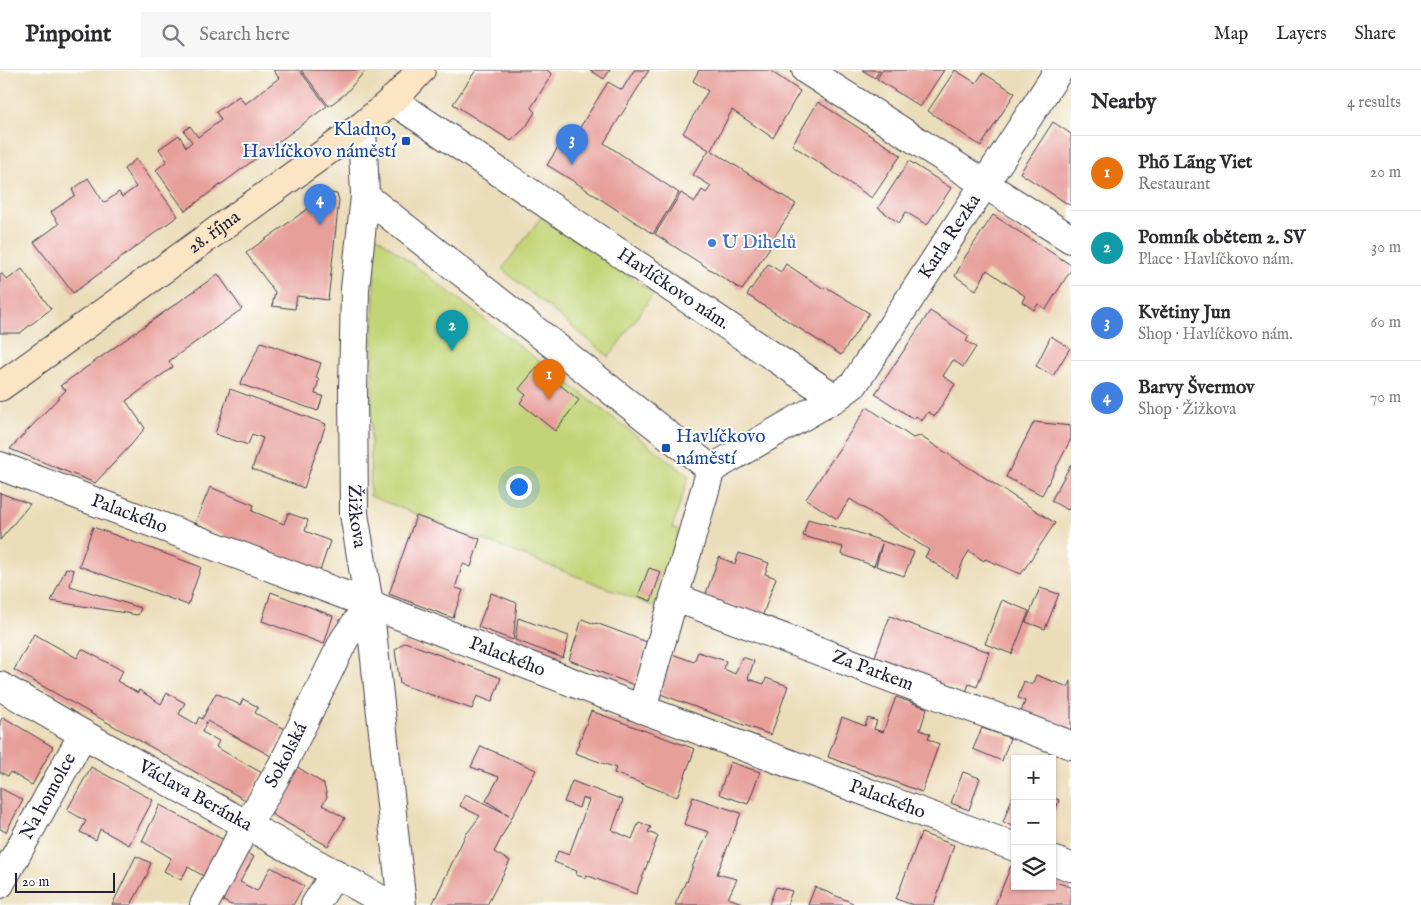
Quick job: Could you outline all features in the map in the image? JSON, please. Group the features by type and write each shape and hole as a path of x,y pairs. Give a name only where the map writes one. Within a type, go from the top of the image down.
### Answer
{"main road":[{"name":"28. října","path":"0,387 362,126 392,100 420,70"}],"street":[{"path":"806,70 1071,239"},
{"name":"Karla Rezka","path":"835,398 854,384 1059,70"},
{"name":"Havlíčkovo nám.","path":"392,100 835,398"},
{"name":"Žižkova","path":"362,126 365,196 355,290 353,390 354,514 369,604 402,905"},
{"path":"365,196 711,469"},
{"path":"642,709 711,469 835,398"},
{"name":"Palackého","path":"0,466 369,604 642,709 1011,846"},
{"name":"Za Parkem","path":"674,597 1071,745"},
{"name":"Sokolská","path":"204,905 247,824 263,800 285,760 344,640 369,604"},
{"name":"Václava Beránka","path":"0,686 391,905"},
{"name":"Na homolce","path":"0,884 83,734"},
{"path":"1056,861 1071,867"},
{"path":"315,905 335,873"}],"green space":[{"path":"541,217 654,293 609,357 502,269"},
{"path":"375,235 689,476 672,528 679,530 658,608 370,496"}],"building":[{"path":"273,70 299,70 327,106 185,211 156,170 167,161 159,149 179,135 186,147 192,142 184,131 190,126 198,137 221,120 216,112 239,96 245,104 279,78"},
{"path":"301,70 366,70 345,94 329,106"},
{"path":"476,70 548,70 552,74 531,108 535,112 526,127 511,141 453,104"},
{"path":"590,70 610,70 604,79"},
{"path":"634,70 649,70 604,143 679,193 653,234 547,165 559,146 566,150 608,82 622,90"},
{"path":"699,70 769,70 800,91 773,138 732,110 711,150 796,204 742,290 655,234 681,193 695,202 702,190 706,193 711,186 693,175 709,150 683,133 708,91 693,81"},
{"path":"862,70 880,70 875,78"},
{"path":"882,70 944,70 920,107 877,79"},
{"path":"955,70 976,83 983,73 1015,93 981,146 928,111"},
{"path":"818,102 901,155 872,198 792,145"},
{"path":"1053,122 1071,134 1071,206 1020,173"},
{"path":"136,159 178,216 73,293 34,242 59,224 51,212 75,195 72,190 88,178 104,203 119,192 122,197 136,187 124,169"},
{"path":"909,161 951,188 927,225 906,212 899,223 878,208"},
{"path":"330,193 337,194 339,200 328,300 297,296 295,309 272,306 275,292 246,253"},
{"path":"993,215 1071,265 1071,270 1046,309 1038,304 1034,310 1022,302 1025,296 987,270 976,290 955,276 965,257"},
{"path":"768,264 781,272 786,264 824,289 826,287 869,313 841,355 747,295"},
{"path":"22,269 51,309 20,333 0,333 0,274 7,280"},
{"path":"218,274 242,309 169,361 173,367 126,401 145,428 95,483 10,449 66,390 60,386"},
{"path":"930,311 969,336 966,341 976,347 963,367 953,360 943,376 955,384 935,416 928,412 922,421 916,416 914,419 875,394"},
{"path":"1051,336 1070,348 1053,376 1036,366"},
{"path":"261,342 321,363 316,378 319,379 315,394 323,396 318,411 240,384"},
{"path":"537,367 579,400 555,431 520,403 526,395 519,389"},
{"path":"230,389 326,424 304,488 252,469 263,438 252,434 248,445 215,434"},
{"path":"867,407 913,438 920,436 1055,523 1021,574 985,559 984,561 969,551 957,578 925,557 929,550 850,499 837,519 806,499"},
{"path":"1034,422 1071,426 1071,439 1042,495 1006,477"},
{"path":"1071,464 1071,505 1068,510 1051,501"},
{"path":"210,487 254,505 252,511 284,524 288,513 308,520 305,531 330,541 320,571 237,541 195,523"},
{"path":"0,493 30,504 0,540"},
{"path":"416,516 480,539 471,567 463,564 455,588 463,590 453,618 389,594"},
{"path":"808,519 847,529 914,552 904,576 876,566 882,544 874,566 841,554 843,547 803,536"},
{"path":"93,527 201,567 188,605 79,566"},
{"path":"739,553 769,563 765,574 776,578 762,617 705,596 719,557 735,564"},
{"path":"66,568 74,570 70,586 141,608 138,615 51,601"},
{"path":"649,568 661,572 651,601 638,596"},
{"path":"1040,588 1059,594 1045,629 1026,622"},
{"path":"271,592 333,616 324,644 262,621"},
{"path":"491,593 517,603 513,640 478,627"},
{"path":"1002,600 1029,611 1012,654 985,644"},
{"path":"890,616 989,652 977,687 969,684 966,692 874,659"},
{"path":"518,618 569,636 563,658 515,640"},
{"path":"582,619 647,642 634,685 569,660"},
{"path":"34,634 77,658 82,649 123,671 117,681 138,693 139,690 161,704 167,693 185,703 179,714 196,724 199,717 202,719 216,693 240,705 243,699 258,707 255,713 285,729 271,756 207,721 202,732 219,741 216,747 262,773 247,801 14,670"},
{"path":"405,642 501,678 492,702 477,696 472,709 400,684 395,650"},
{"path":"698,652 726,661 724,669 735,674 742,657 754,661 748,679 764,684 766,678 788,686 771,735 660,694 672,654 694,662"},
{"path":"1036,675 1068,687 1071,681 1071,731 1021,712 1025,701 1018,698 1024,681 1032,685"},
{"path":"896,697 927,708 920,730 930,734 928,739 939,744 922,792 828,757 842,717 865,726 868,718 877,721 874,729 883,732"},
{"path":"591,711 695,749 677,797 614,773 616,768 575,753"},
{"path":"3,717 53,747 32,785 10,772 8,776 0,772 0,721"},
{"path":"982,728 1010,738 1002,761 973,749"},
{"path":"481,746 536,770 494,852 510,861 487,905 432,905 465,836 480,816 460,806 465,794 509,815 486,801 499,777 471,767"},
{"path":"730,762 760,772 748,804 719,794"},
{"path":"296,766 324,784 327,797 322,805 345,818 328,846 271,814"},
{"path":"91,767 153,800 129,845 100,829 96,840 80,832 86,821 67,810"},
{"path":"963,772 980,778 969,810 951,803"},
{"path":"572,781 623,800 612,830 632,839 639,822 651,827 648,832 658,836 636,894 586,875 586,878 576,875 577,871 554,862 558,851 569,855 589,800 582,798 579,808 564,802"},
{"path":"0,788 23,800 6,832 0,829"},
{"path":"693,797 741,813 717,874 737,879 728,898 742,903 742,905 675,905 709,832 684,824"},
{"path":"1011,801 1011,825 1003,822"},
{"path":"160,805 226,841 207,878 188,867 181,880 164,871 171,858 142,841"},
{"path":"921,833 954,845 934,905 913,905 896,899"},
{"path":"243,851 254,857 240,882 257,891 271,867 304,886 293,905 231,905 218,898"},
{"path":"136,856 151,863 148,873 131,905 112,905"},
{"path":"1011,866 1011,890 1056,890 1056,882 1071,887 1071,905 995,905"},
{"path":"776,887 792,891 787,905 769,905"},
{"path":"815,887 853,903 852,905 808,905"}],"place":[{"name":"Kladno, Havlíčkovo náměstí","path":"406,141"},
{"name":"Květiny Jun","path":"572,165"},
{"name":"Barvy Švermov","path":"320,225"},
{"name":"U Dihelů","path":"712,243"},
{"name":"Pomník obětem 2. SV","path":"452,351"},
{"name":"Phõ Lãng Viet","path":"549,400"},
{"name":"Havlíčkovo náměstí","path":"666,448"}]}
